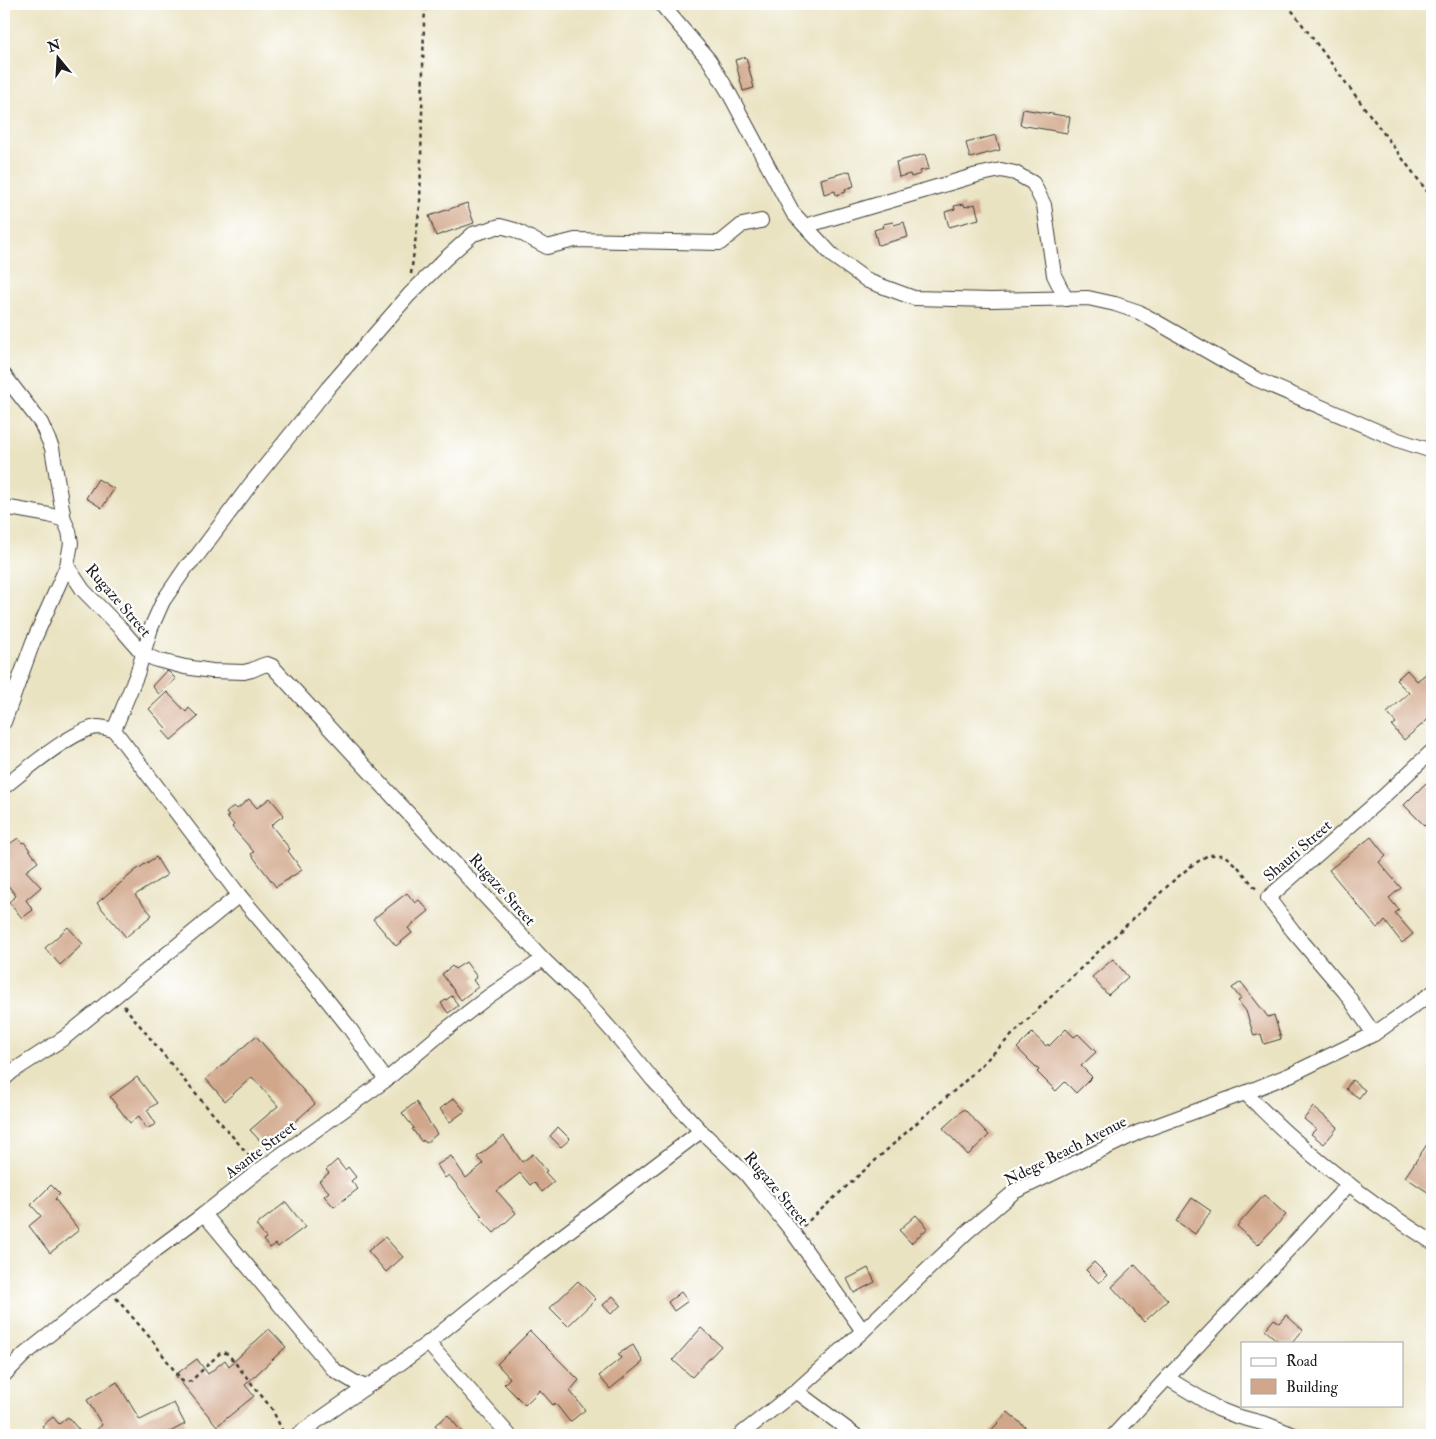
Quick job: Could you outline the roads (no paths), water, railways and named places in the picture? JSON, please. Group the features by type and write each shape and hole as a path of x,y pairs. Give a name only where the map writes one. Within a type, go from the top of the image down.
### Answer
{"street":[{"path":"661,4 709,60 728,91 793,213 833,256 868,281 914,298 991,300 1088,298 1115,304 1139,312 1256,379 1398,440 1432,452"},
{"path":"805,226 977,175 1002,170 1015,173 1033,183 1044,205 1054,275 1066,299"},
{"path":"114,730 137,674 151,628 163,601 187,566 305,416 409,295 473,234 500,226 515,230 547,247 575,240 720,243 742,225 761,221"},
{"path":"4,375 41,423 52,448 64,520 69,530 71,543 68,566 33,642 4,722"},
{"path":"4,507 49,515 64,520"},
{"name":"Rugaze Street","path":"68,566 83,590 143,654 157,660 185,667 212,671 244,672 267,664 272,666 588,1004 653,1080 701,1131 746,1174 794,1234 863,1331"},
{"path":"4,787 37,761 84,730 98,727 114,730 239,896 312,980 348,1026 386,1080"},
{"name":"Shauri Street","path":"1374,1034 1344,992 1268,898 1432,752"},
{"path":"4,1078 64,1038 239,896"},
{"name":"Asante Street","path":"4,1375 25,1354 107,1288 261,1169 386,1080 489,996 543,958"},
{"name":"Ndege Beach Avenue","path":"740,1435 796,1391 863,1331 967,1232 1014,1192 1139,1132 1292,1074 1374,1034 1432,993"},
{"path":"1245,1093 1289,1135 1349,1184 1432,1242"},
{"path":"297,1435 376,1382 428,1343 528,1262 701,1131"},
{"path":"1114,1435 1349,1184"},
{"path":"204,1214 334,1370 366,1387"},
{"path":"428,1343 509,1435"},
{"path":"1167,1378 1218,1409 1294,1435"},
{"path":"796,1391 855,1435"}]}
